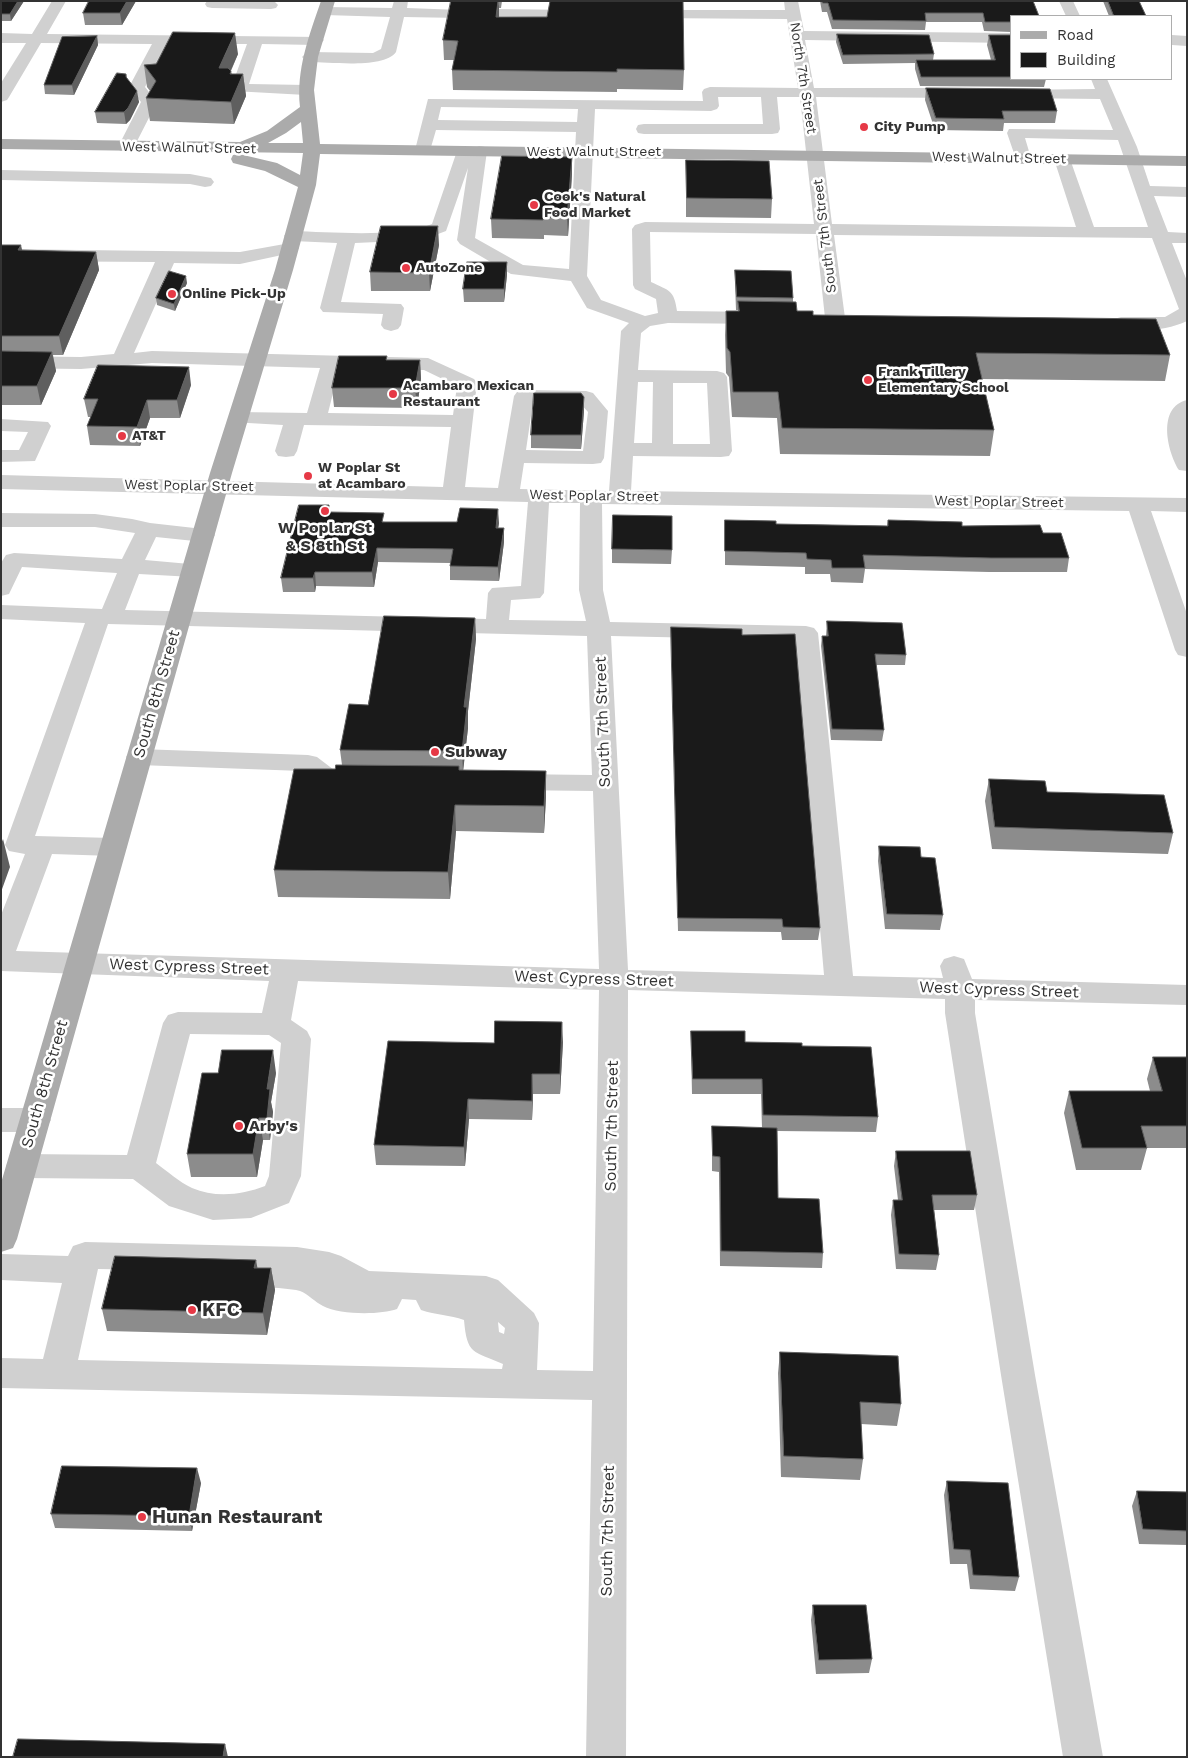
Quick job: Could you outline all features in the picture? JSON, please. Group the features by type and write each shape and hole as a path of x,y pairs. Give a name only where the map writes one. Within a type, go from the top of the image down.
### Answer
{"main road":[{"name":"South 8th Street","path":"1,1239 193,570 284,270 307,185 312,150 306,90 310,57 324,12"},
{"path":"227,148 264,140 281,130 309,107"},
{"name":"West Walnut Street","path":"1,144 312,150 815,154 1187,161"},
{"path":"38,145 98,155 242,159 271,166 307,185"}],"street":[{"path":"1,97 59,1"},
{"path":"1066,1 1073,15"},
{"path":"212,4 272,3 263,24"},
{"path":"310,57 375,58 382,56 388,52 399,7"},
{"path":"302,24 324,12 399,7 461,14"},
{"path":"489,13 527,7 596,14"},
{"path":"635,14 792,8"},
{"name":"North 7th Street","path":"792,8 807,91 815,154"},
{"path":"796,35 1010,38"},
{"path":"1,38 316,40"},
{"path":"126,147 148,102 137,87 162,39"},
{"path":"256,40 239,88 306,90"},
{"path":"1173,40 1187,40"},
{"path":"996,93 1103,86 1124,135 1160,235 1185,313 1154,323 1104,322"},
{"path":"422,150 434,102 711,106 710,92 976,93"},
{"path":"644,129 772,129 768,92"},
{"path":"587,104 578,276 594,304 644,322 668,317 786,318"},
{"path":"644,105 644,152"},
{"path":"428,125 585,127"},
{"path":"706,129 708,153"},
{"path":"765,130 768,154"},
{"path":"1023,158 1015,133 1124,135"},
{"path":"472,151 466,240 518,270 578,276"},
{"path":"240,258 291,242 347,237 422,234 440,227 472,151"},
{"name":"South 7th Street","path":"815,154 835,318"},
{"path":"1062,159 1087,232"},
{"path":"1,175 190,179 205,182"},
{"path":"1144,191 1187,192"},
{"path":"668,317 665,296 642,284 641,229 645,227 1087,232 1187,238"},
{"path":"347,237 330,308 394,308 391,325"},
{"path":"1,255 240,258 284,270"},
{"path":"121,360 166,257"},
{"path":"815,318 855,318"},
{"name":"South 7th Street","path":"606,1757 614,980 599,627 592,590 605,497 623,449 632,331 644,322"},
{"path":"1,362 81,363 152,358 428,364 467,384 453,493"},
{"path":"316,419 330,363"},
{"path":"623,449 721,451 717,377 628,376"},
{"path":"662,450 663,377"},
{"path":"508,494 514,456 524,396 586,397 598,411 593,458 514,456"},
{"path":"1187,406 1179,412 1176,428 1187,465"},
{"path":"238,418 462,421"},
{"path":"286,451 295,418"},
{"path":"1,425 41,426 27,456 1,456"},
{"name":"West Poplar Street","path":"1,482 605,497 1187,505"},
{"path":"497,626 500,593 532,593 539,495"},
{"path":"1138,504 1187,650"},
{"path":"1,520 130,523 148,530 204,536"},
{"path":"1,953 21,845 105,616 148,530"},
{"path":"1,589 14,560 193,570"},
{"path":"1,612 179,620 599,627 806,633 839,986"},
{"path":"139,757 308,764 332,780 372,781"},
{"path":"491,782 606,783"},
{"path":"21,845 113,847"},
{"name":"West Cypress Street","path":"1,961 284,971 839,986 957,977 1187,995"},
{"path":"275,1024 284,971"},
{"path":"957,977 960,1013 1016,1365 1083,1757"},
{"path":"22,1166 139,1167 180,1197 213,1208 251,1205 278,1194 285,1176 296,1039 275,1024 178,1023 139,1167"},
{"path":"1,1120 35,1120"},
{"path":"57,1375 85,1255 144,1257 163,1270 306,1278 336,1297 452,1301 480,1312 483,1340 520,1371"},
{"path":"1,1267 81,1270"},
{"path":"1,1373 57,1375 520,1371 610,1386"}],"building":[{"path":"1,1 18,1 10,14 1,14"},
{"path":"89,1 127,1 120,13 83,13"},
{"path":"451,1 498,1 496,17 547,17 550,1 683,1 684,70 617,69 617,72 452,70 458,41 443,40"},
{"path":"822,1 1033,1 1039,15 1010,15 1010,22 985,22 983,13 925,13 926,21 833,20 828,3 823,3"},
{"path":"1108,1 1139,1 1146,15 1114,15"},
{"path":"173,32 235,33 219,68 228,68 231,71 230,74 243,74 231,102 146,98 156,81 144,65 156,64"},
{"path":"837,34 929,35 934,54 843,55"},
{"path":"989,35 1010,35 1010,77 921,77 916,60 995,60"},
{"path":"97,36 72,85 44,85 62,37"},
{"path":"117,73 126,74 126,77 137,91 128,108 124,112 95,112"},
{"path":"926,88 1050,89 1057,111 1002,111 1004,119 936,118"},
{"name":"Cook's Natural Food Market","path":"502,156 572,157 567,218 544,217 543,220 491,219"},
{"path":"686,160 769,161 772,199 687,198"},
{"path":"381,226 438,226 429,273 370,272"},
{"path":"1,245 21,245 18,250 96,252 59,336 1,336"},
{"path":"467,262 507,262 504,289 463,289"},
{"path":"735,270 791,271 793,298 737,297"},
{"name":"Online Pick-Up","path":"169,271 186,276 174,304 156,298"},
{"path":"738,301 796,302 797,311 813,311 813,315 1156,319 1170,355 976,353 994,430 782,428 778,392 733,392 730,352 727,348 726,311 739,311"},
{"path":"1,351 52,352 37,386 1,386"},
{"path":"339,356 387,356 386,360 420,360 415,388 332,388"},
{"path":"98,365 189,367 177,400 147,400 137,427 87,426 98,399 84,399"},
{"path":"534,393 581,393 584,397 581,435 531,435"},
{"path":"299,505 329,505 328,512 384,513 382,522 457,522 460,508 498,509 496,528 504,528 498,567 450,566 453,549 377,548 372,572 315,572 313,578 281,578"},
{"path":"613,515 672,516 672,550 612,549"},
{"path":"725,520 776,521 776,524 888,526 888,520 962,522 962,526 1040,525 1043,533 1061,533 1069,558 863,555 865,568 832,568 831,560 807,559 806,553 725,551"},
{"path":"384,616 475,618 464,707 467,707 462,751 340,750 349,704 368,705"},
{"path":"827,621 902,623 906,655 875,654 884,730 832,729 822,636 828,636"},
{"path":"671,627 742,629 742,635 795,634 820,928 783,927 782,919 678,918"},
{"path":"336,765 459,766 459,770 546,771 544,806 455,805 448,872 274,870 294,769 335,769"},
{"path":"989,779 1045,781 1047,792 1164,795 1173,833 995,827"},
{"path":"879,846 920,847 921,857 935,858 943,915 887,914"},
{"path":"495,1021 562,1022 560,1074 532,1074 532,1101 468,1099 464,1147 374,1145 388,1041 494,1043"},
{"path":"691,1031 745,1031 745,1042 802,1043 802,1046 871,1047 878,1117 763,1115 762,1079 693,1079"},
{"name":"Arby's","path":"222,1050 273,1050 267,1089 270,1089 267,1118 259,1118 253,1154 187,1154 202,1073 218,1073"},
{"path":"1153,1057 1187,1057 1187,1126 1141,1126 1147,1148 1082,1148 1069,1091 1162,1091"},
{"path":"712,1126 777,1128 778,1198 819,1199 823,1253 721,1251 720,1157 713,1156"},
{"path":"896,1151 970,1151 977,1195 932,1195 939,1255 899,1254 893,1200 902,1200"},
{"path":"115,1256 256,1260 254,1268 271,1268 263,1313 102,1309"},
{"path":"780,1352 898,1356 901,1404 860,1402 863,1459 784,1456"},
{"path":"62,1466 197,1468 189,1516 51,1514"},
{"path":"947,1481 1008,1483 1019,1577 973,1575 970,1550 954,1549"},
{"path":"1137,1491 1187,1492 1187,1531 1143,1529"},
{"path":"813,1605 866,1605 872,1659 819,1660"},
{"path":"18,1739 225,1744 223,1757 13,1757"}],"place":[{"name":"City Pump","path":"864,127"},
{"name":"Cook's Natural Food Market","path":"534,205"},
{"name":"AutoZone","path":"406,268"},
{"name":"Online Pick-Up","path":"172,294"},
{"name":"Frank Tillery Elementary School","path":"868,380"},
{"name":"Acambaro Mexican Restaurant","path":"393,394"},
{"name":"AT&T","path":"122,436"},
{"name":"W Poplar St at Acambaro","path":"308,476"},
{"name":"W Poplar St & S 8th St","path":"325,511"},
{"name":"Subway","path":"435,752"},
{"name":"Arby's","path":"239,1126"},
{"name":"KFC","path":"192,1310"},
{"name":"Hunan Restaurant","path":"142,1517"}]}
